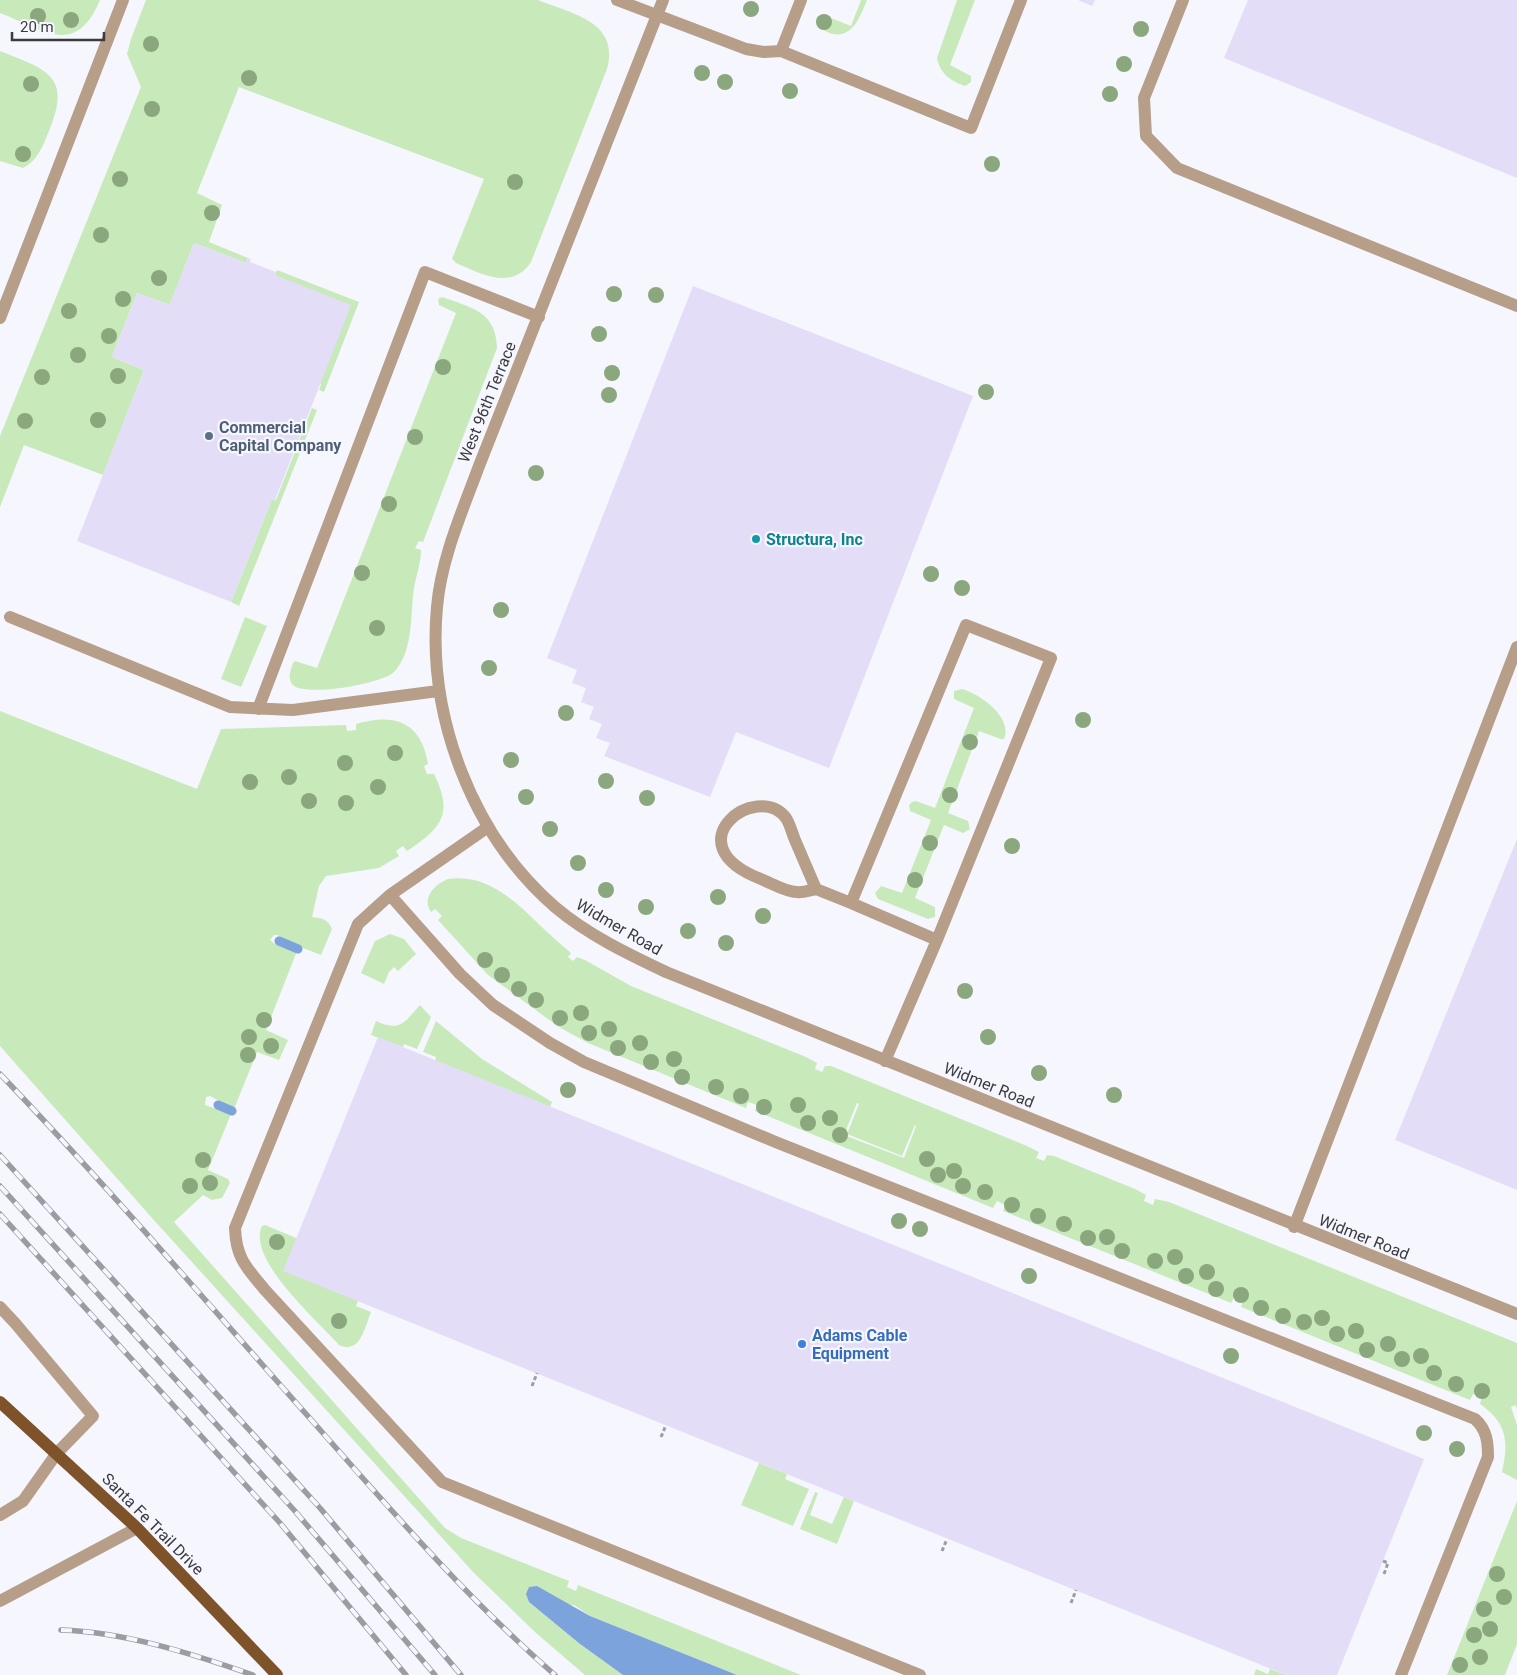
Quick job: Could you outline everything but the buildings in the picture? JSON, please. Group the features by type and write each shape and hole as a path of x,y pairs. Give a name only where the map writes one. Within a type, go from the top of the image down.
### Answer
{"main road":[{"name":"Santa Fe Trail Drive","path":"0,1402 137,1528 277,1675"}],"street":[{"path":"0,318 123,0"},
{"path":"617,0 746,49 764,52 781,51 971,128 1021,0"},
{"name":"West 96th Terrace","path":"488,827 472,797 462,770 448,730 438,691 435,650 436,607 441,579 451,542 479,466 663,0"},
{"path":"781,51 801,0"},
{"path":"1183,0 1144,98 1146,136 1177,168 1517,306"},
{"path":"258,709 425,272 539,317"},
{"path":"10,617 230,707 293,710 438,691"},
{"path":"851,903 966,625 1051,658 937,940 885,1061"},
{"path":"1294,1227 1517,647"},
{"path":"816,889 785,818 774,810 760,806 748,808 732,817 723,828 720,840 723,853 741,871 796,892 816,889 937,940"},
{"path":"488,827 390,895 358,924 235,1228 235,1244 240,1260 265,1290 442,1482 920,1675"},
{"name":"Widmer Road","path":"488,827 526,879 556,908 591,933 666,972 1294,1227 1517,1314"},
{"path":"390,895 460,974 493,1005 550,1043 584,1062 778,1143 1474,1419 1485,1430 1488,1457 1401,1675"},
{"path":"0,1308 16,1323 93,1416 57,1453 24,1501 0,1515"},
{"path":"0,1601 137,1528"}],"path":[{"path":"532,1386 537,1373"},
{"path":"661,1437 666,1425"},
{"path":"942,1551 947,1539"},
{"path":"1383,1561 1388,1563 1384,1574"},
{"path":"1071,1603 1076,1590"}],"green space":[{"path":"0,0 100,0 91,18 80,29 69,34 57,35 44,32 0,13"},
{"path":"146,0 538,0 578,15 600,30 606,40 609,53 607,69 531,262 523,271 515,276 506,278 496,278 476,272 456,263 452,259 484,179 239,87 197,193 222,205 209,242 248,258 246,263 194,243 170,305 137,293 112,357 144,370 103,475 24,445 0,507 0,436 141,87 127,54"},
{"path":"861,0 867,0 855,24 846,32 840,34 830,33 821,28 816,22 817,17 823,15 851,26"},
{"path":"957,0 975,0 950,65 971,76 971,82 965,86 955,82 943,73 937,58"},
{"path":"0,51 42,70 51,77 56,86 58,98 49,131 36,157 23,168 0,161"},
{"path":"277,270 359,302 324,392 319,390 321,385 275,275"},
{"path":"442,297 472,308 487,319 496,336 497,348 423,542 419,541 415,548 421,550 421,555 414,588 410,632 405,654 394,672 387,677 375,681 325,690 299,688 292,684 290,679 293,663 295,661 317,668 456,313 439,305 438,299"},
{"path":"312,408 317,410 239,606 231,602 272,499 276,500"},
{"path":"245,617 267,626 241,687 221,679"},
{"path":"962,689 986,701 999,715 1006,731 1004,739 1001,739 979,731 948,813 968,821 970,829 963,833 944,825 915,898 935,907 935,917 928,919 878,899 875,893 881,886 902,893 931,820 910,811 909,805 916,801 935,808 974,708 954,699 954,691"},
{"path":"0,711 197,789 221,729 346,725 347,731 356,730 356,724 370,721 394,720 404,724 419,738 428,764 424,766 427,774 434,774 440,788 443,800 441,819 436,827 419,843 407,851 403,846 396,851 399,856 379,868 326,876 319,886 312,917 329,923 332,929 321,955 280,939 278,935 274,935 270,940 275,944 297,951 266,1030 288,1040 279,1060 257,1052 234,1109 210,1096 206,1097 205,1105 231,1114 208,1170 228,1179 230,1183 222,1198 212,1200 203,1195 174,1222 445,1528 461,1538 569,1581 567,1587 576,1591 578,1585 801,1675 737,1675 590,1616 574,1605 529,1602 580,1644 623,1675 585,1675 536,1633 474,1573 152,1218 0,1046"},
{"path":"448,879 466,879 482,882 498,890 526,912 571,953 568,957 573,961 577,957 585,960 631,986 806,1057 817,1063 815,1069 822,1072 825,1066 831,1066 1027,1146 1039,1152 1036,1158 1044,1161 1047,1155 1054,1156 1135,1189 1146,1195 1144,1201 1153,1205 1155,1199 1169,1202 1517,1343 1517,1408 1515,1405 1511,1407 1517,1425 1517,1480 1502,1472 1505,1451 1504,1434 1496,1418 1480,1404 1482,1397 1473,1394 1470,1400 1241,1307 1243,1301 1234,1297 1231,1303 1003,1211 1005,1205 997,1201 993,1208 755,1111 757,1105 748,1102 746,1108 588,1043 559,1027 488,975 438,920 442,916 435,909 431,912 428,902 431,892 438,884","holes":["857,1103 859,1104 847,1134 902,1156 916,1126 904,1158 844,1135"]},
{"path":"390,934 404,939 416,954 398,971 394,967 389,972 384,984 361,973 375,941"},
{"path":"420,1005 431,1017 417,1049 404,1044 403,1047 371,1035 376,1021 396,1026 410,1017"},
{"path":"436,1021 482,1059 552,1102 550,1107 435,1061 436,1057 423,1052"},
{"path":"265,1225 296,1238 358,1301 356,1306 371,1312 364,1332 357,1343 346,1347 339,1345 287,1289 264,1255 260,1240 262,1226"},
{"path":"759,1463 787,1474 785,1479 809,1489 793,1526 741,1505"},
{"path":"815,1492 818,1493 810,1515 832,1524 844,1497 854,1501 837,1544 800,1529"},
{"path":"1517,1501 1517,1644 1505,1675 1447,1675"},
{"path":"1256,1669 1268,1674 1270,1669 1286,1675 1254,1675"}],"water":[{"path":"537,1586 590,1616 737,1675 623,1675 580,1644 529,1602 526,1594 529,1587"}],"waterway":[{"path":"279,941 298,949"},
{"path":"218,1105 232,1111"}],"railway":[{"path":"0,1074 122,1207 434,1557 493,1618 555,1675"},
{"path":"0,1155 320,1508 461,1675"},
{"path":"0,1186 294,1510 435,1675"},
{"path":"0,1214 280,1523 406,1675"},
{"path":"61,1630 110,1635 158,1645 253,1675"}],"place":[{"name":"Commercial Capital Company","path":"209,436"},
{"name":"Structura, Inc","path":"756,539"},
{"name":"Adams Cable Equipment","path":"802,1344"}]}
